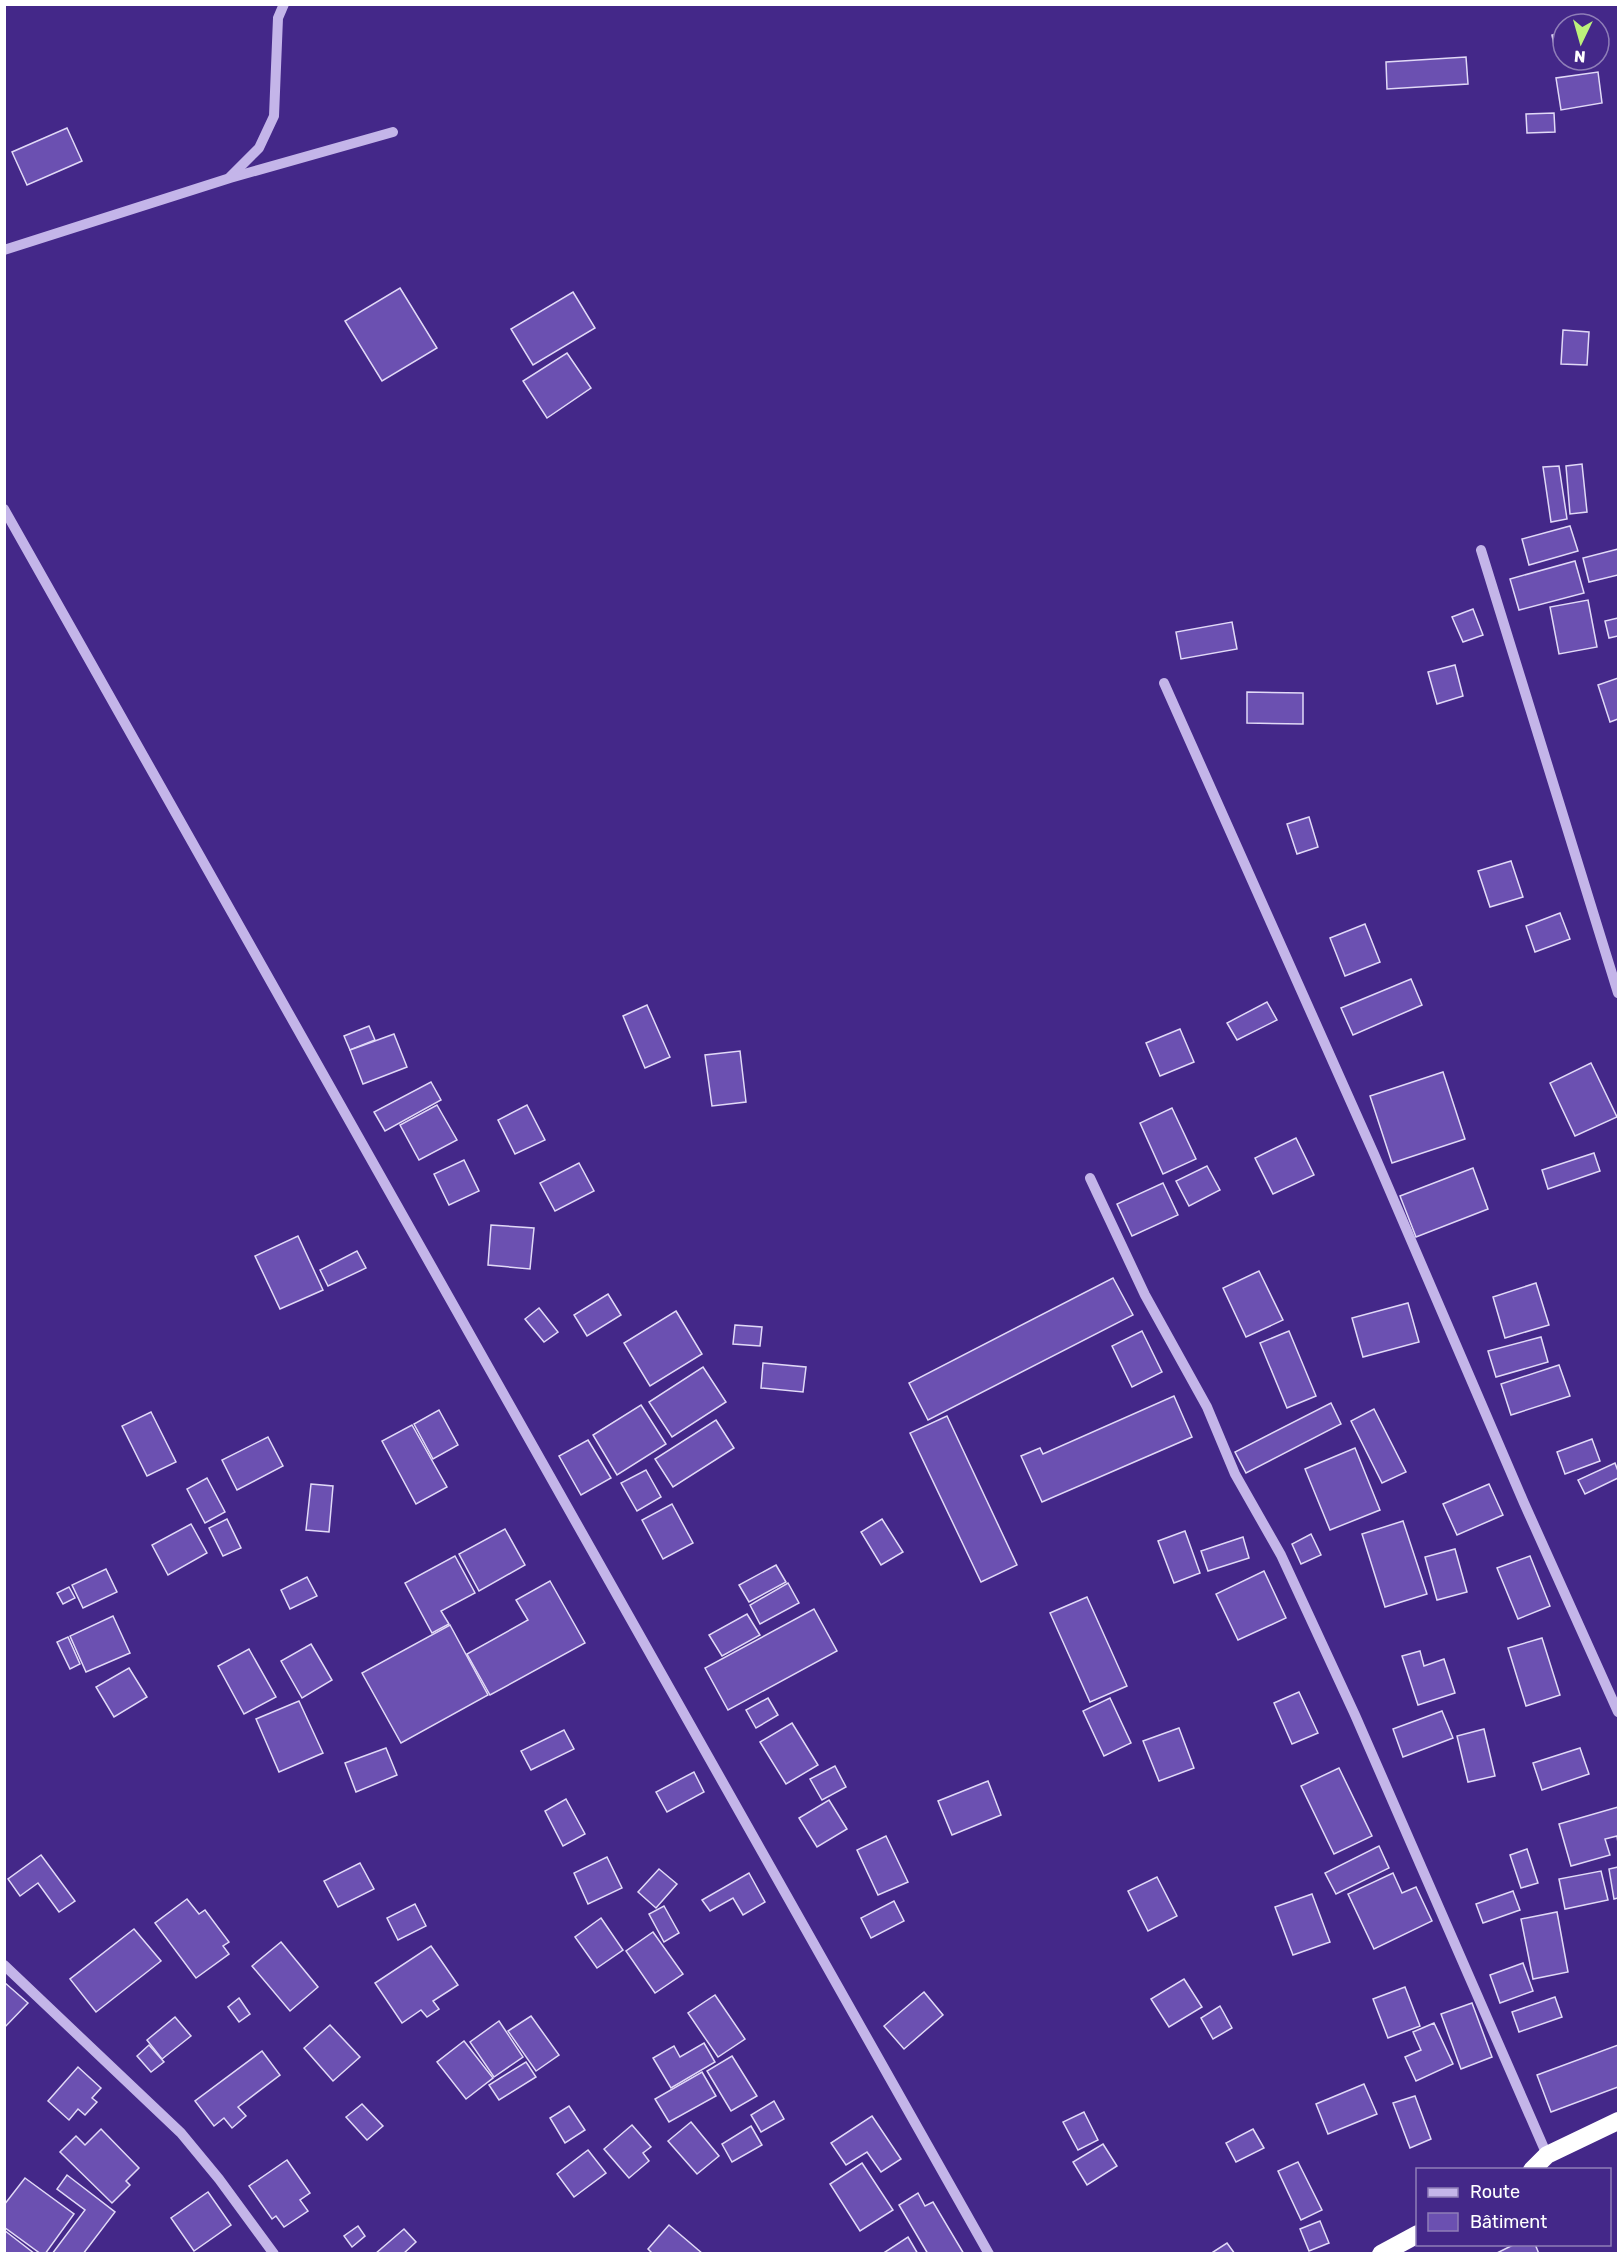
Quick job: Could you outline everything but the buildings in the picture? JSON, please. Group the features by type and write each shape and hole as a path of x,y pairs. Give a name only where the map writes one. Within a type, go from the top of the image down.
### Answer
{"highway":[{"path":"1533,2168 1547,2155 1618,2121"},
{"path":"1381,2253 1416,2235"}],"street":[{"path":"230,178 259,148 274,116 278,18 284,4"},
{"path":"4,250 230,178 393,132"},
{"path":"4,509 989,2253"},
{"path":"1481,550 1618,993"},
{"path":"1164,683 1369,1143 1524,1503 1618,1712"},
{"path":"1090,1178 1145,1295 1207,1407 1235,1474 1281,1555 1355,1715 1547,2155"},
{"path":"4,1965 181,2133 219,2179 274,2253"}]}
